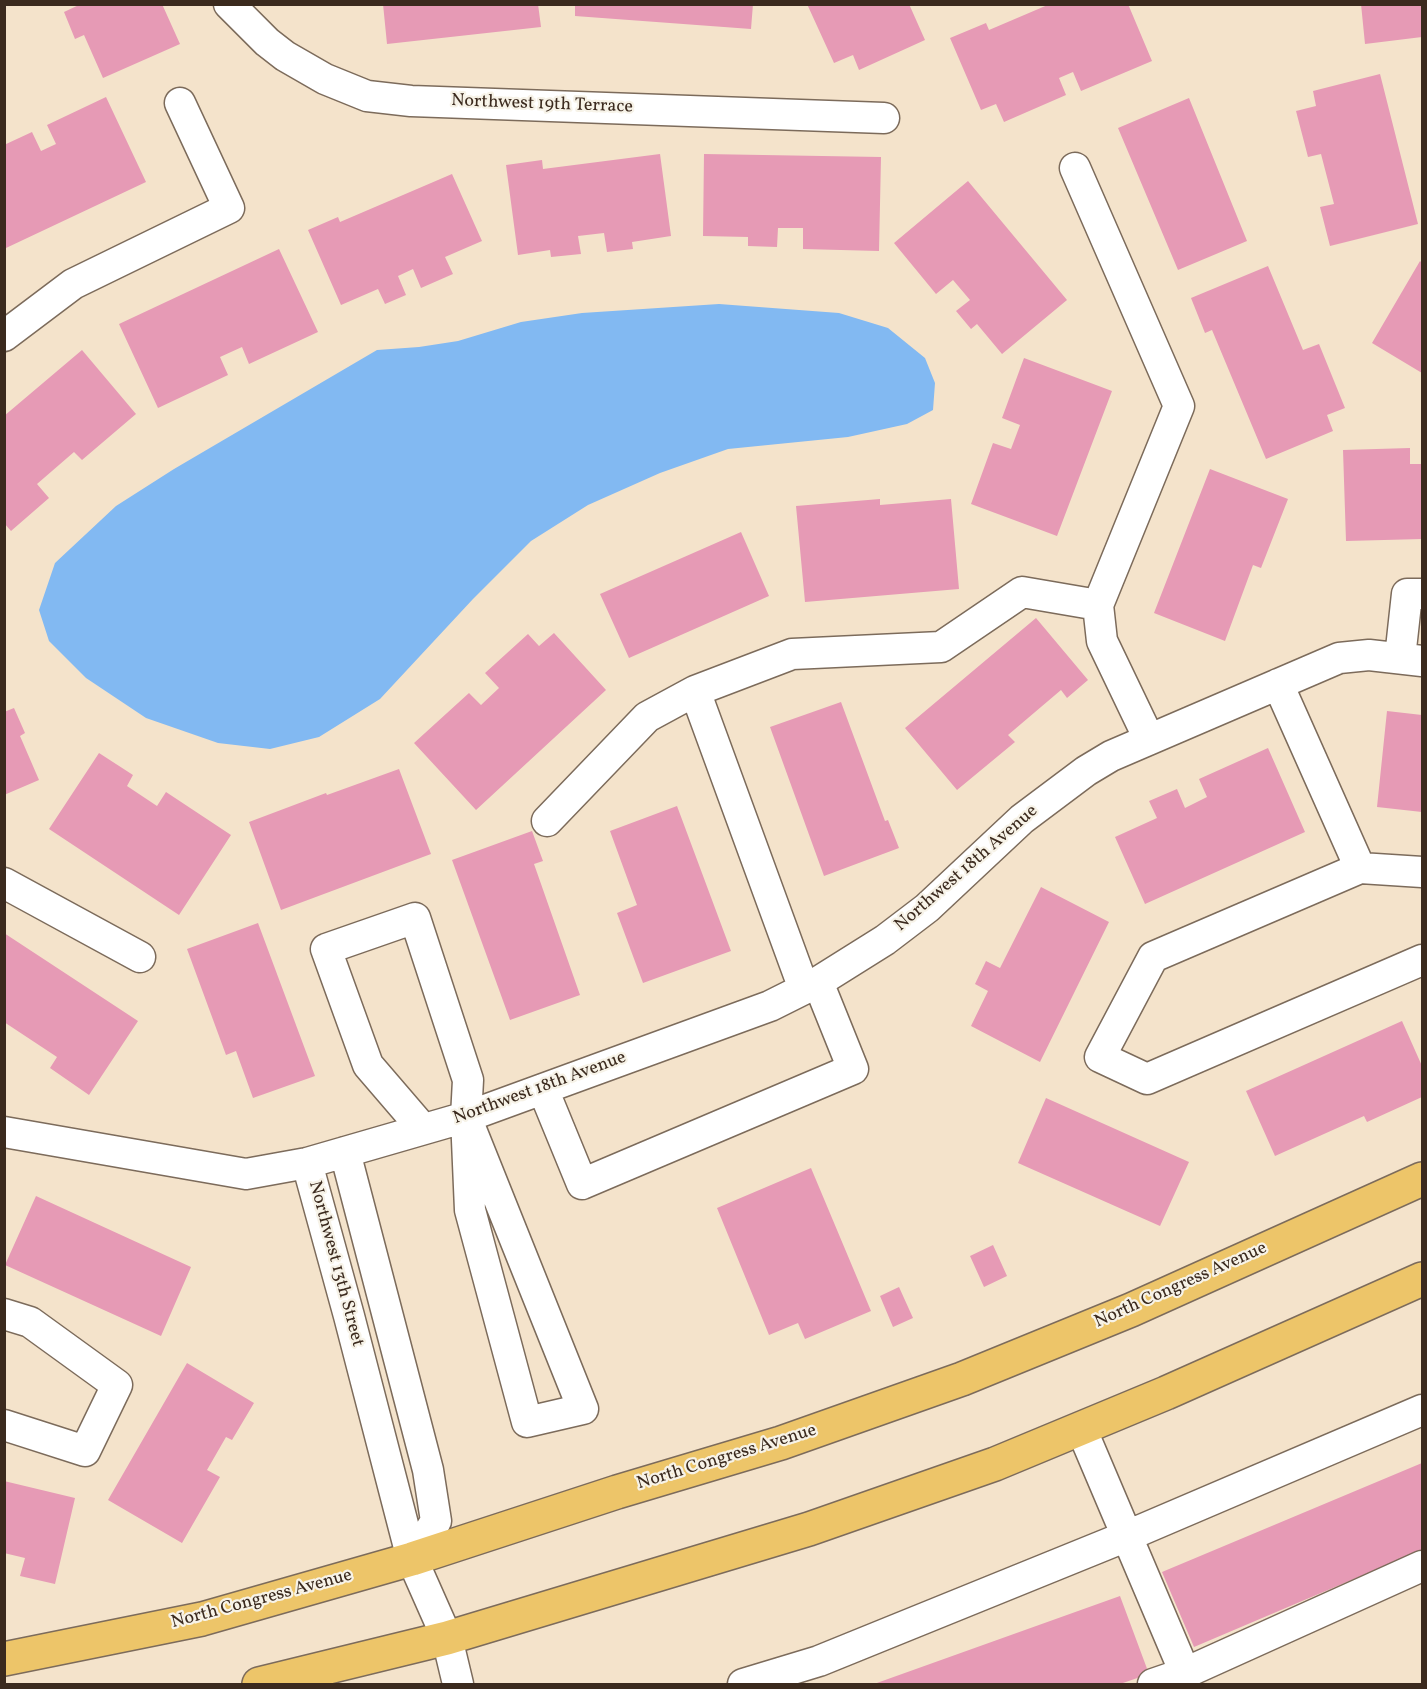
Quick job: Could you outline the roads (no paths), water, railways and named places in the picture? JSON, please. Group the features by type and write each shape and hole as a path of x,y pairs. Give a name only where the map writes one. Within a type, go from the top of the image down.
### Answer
{"main road":[{"name":"North Congress Avenue","path":"4,1659 202,1619 412,1559 616,1492 781,1443 962,1379 1131,1310 1422,1179"},
{"path":"259,1684 447,1638 809,1529 995,1464 1167,1393 1422,1279"}],"street":[{"name":"Northwest 19th Terrace","path":"229,4 267,42 285,56 325,79 367,96 411,100 884,118"},
{"path":"4,336 73,284 229,208 180,103"},
{"path":"1074,168 1179,406 1098,605 1102,641 1149,740"},
{"path":"547,821 647,717 695,691 792,654 941,647 1022,592 1098,605"},
{"path":"1411,659 1407,594 1422,594"},
{"name":"Northwest 18th Avenue","path":"307,1163 466,1117 770,1006 811,986 885,940 927,908 1022,819 1086,771 1111,756 1339,658 1369,655 1411,659"},
{"path":"1278,684 1360,868"},
{"path":"543,1089 582,1184 854,1069 811,986 695,691"},
{"path":"1422,872 1360,868 1153,957 1100,1057 1147,1079 1422,960"},
{"path":"4,883 140,957"},
{"path":"423,1129 368,1065 326,949 415,918 468,1080 466,1117 470,1210 527,1422 583,1409 466,1117"},
{"name":"Northwest 13th Street","path":"4,1132 246,1174 307,1163 412,1559 447,1638 458,1684"},
{"name":"Northwest 13th Street","path":"345,1152 428,1470 436,1521 412,1559"},
{"path":"4,1314 30,1322 117,1385 85,1451 4,1425"},
{"path":"743,1684 819,1661 1126,1536 1422,1410"},
{"path":"1081,1428 1185,1673"},
{"path":"1153,1684 1185,1673 1422,1566"}],"water":[{"path":"719,304 839,313 888,328 925,358 935,383 933,410 907,424 848,437 728,449 660,473 588,505 531,541 473,599 380,699 319,737 270,749 218,743 146,718 86,678 49,641 39,610 55,563 116,506 174,469 377,350 458,341 521,322 582,313"}]}
